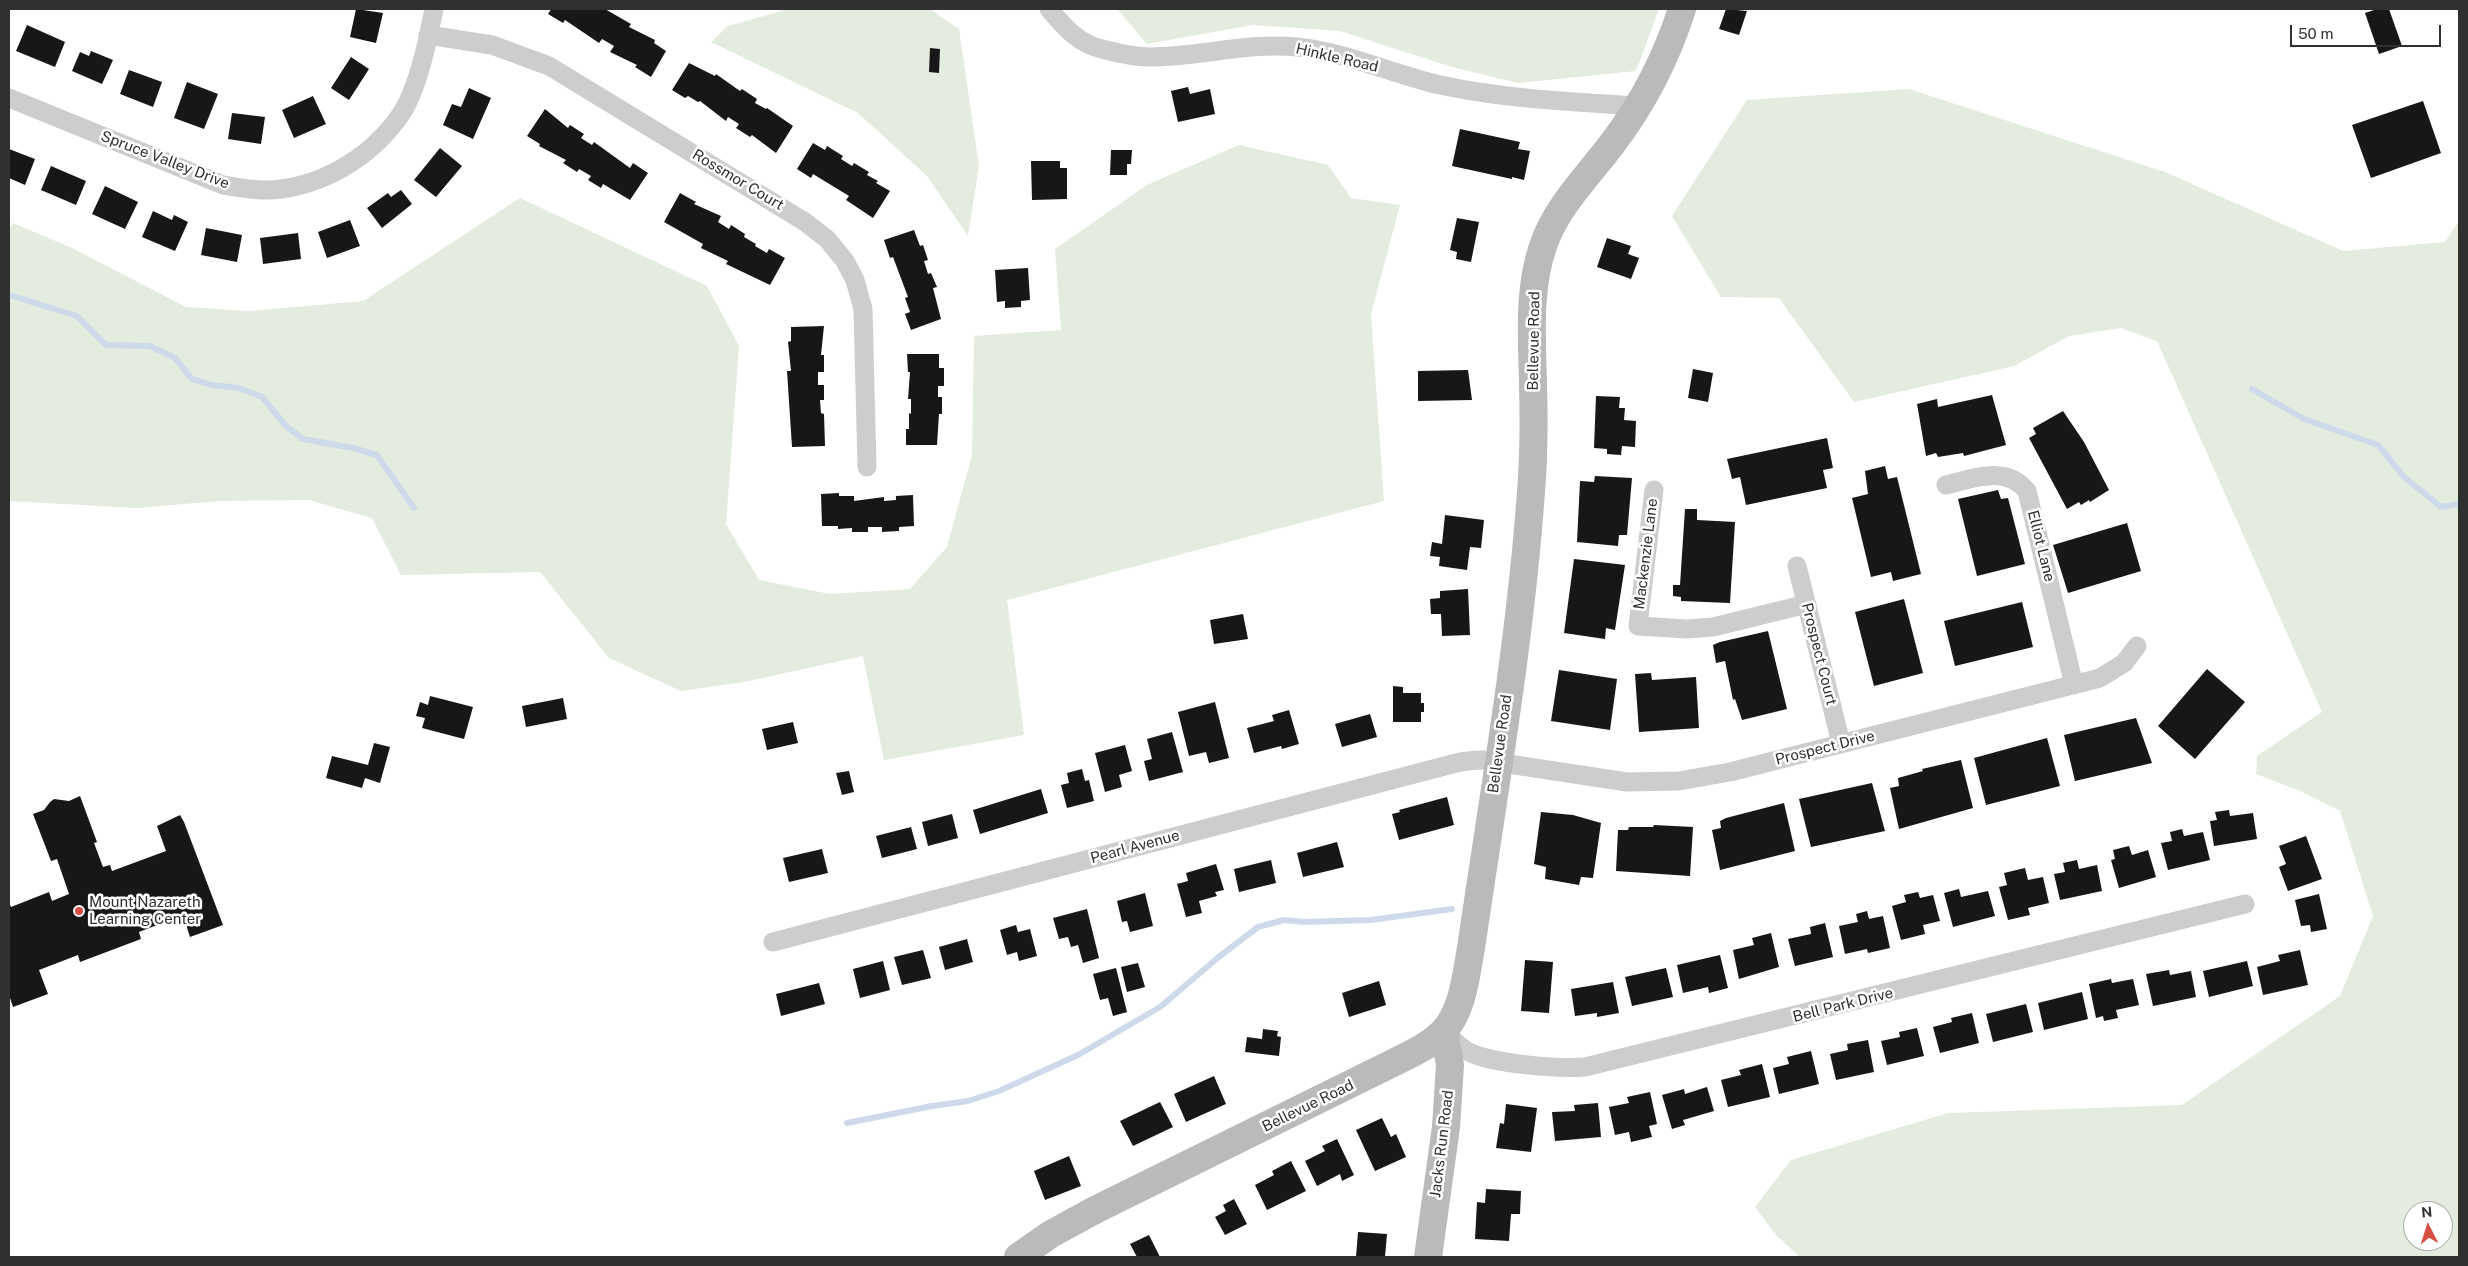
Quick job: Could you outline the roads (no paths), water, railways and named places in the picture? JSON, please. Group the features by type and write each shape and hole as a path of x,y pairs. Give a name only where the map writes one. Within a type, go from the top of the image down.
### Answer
{"street":[{"name":"Spruce Valley Drive","path":"9,98 224,185 252,190 280,189 308,183 335,173 363,154 386,133 402,114 415,82 434,9"},
{"name":"Hinkle Road","path":"1049,9 1080,41 1099,49 1126,54 1149,57 1181,55 1257,45 1294,47 1313,49 1439,84 1483,93 1639,106"},
{"name":"Bellevue Road","path":"1018,1257 1051,1234 1095,1210 1422,1048 1444,1031 1455,1013 1464,989 1521,590 1531,492 1534,422 1532,297 1536,271 1543,245 1554,221 1639,106 1665,57 1682,9"},
{"name":"Rossmor Court","path":"428,35 492,45 549,66 805,222 827,239 845,260 855,280 864,308 867,467"},
{"name":"Elliot Lane","path":"1946,485 1994,475 2015,480 2026,491 2074,685"},
{"name":"Mackenzie Lane","path":"1654,490 1638,626 1687,629 1713,627 1807,604"},
{"name":"Prospect Court","path":"1797,566 1841,743"},
{"name":"Prospect Drive","path":"1498,760 1515,766 1628,782 1679,781 1730,772 2100,678 2124,663 2137,646"},
{"name":"Pearl Avenue","path":"773,942 1460,762 1482,759 1498,760"},
{"name":"Bell Park Drive","path":"1444,1031 1466,1051 1484,1057 1565,1069 1585,1067 2245,904"},
{"name":"Jacks Run Road","path":"1428,1257 1446,1127 1450,1074 1444,1031"}],"waterway":[{"path":"9,295 77,316 106,345 150,346 175,358 192,379 212,385 239,388 262,397 286,426 303,439 353,448 377,455 414,508"},
{"path":"2252,389 2304,419 2378,445 2404,477 2441,507 2459,504"},
{"path":"847,1123 932,1106 968,1101 999,1091 1078,1055 1160,1007 1220,956 1258,927 1284,920 1304,922 1371,920 1452,909"}],"place":[{"name":"Mount Nazareth Learning Center","path":"79,911"}]}
